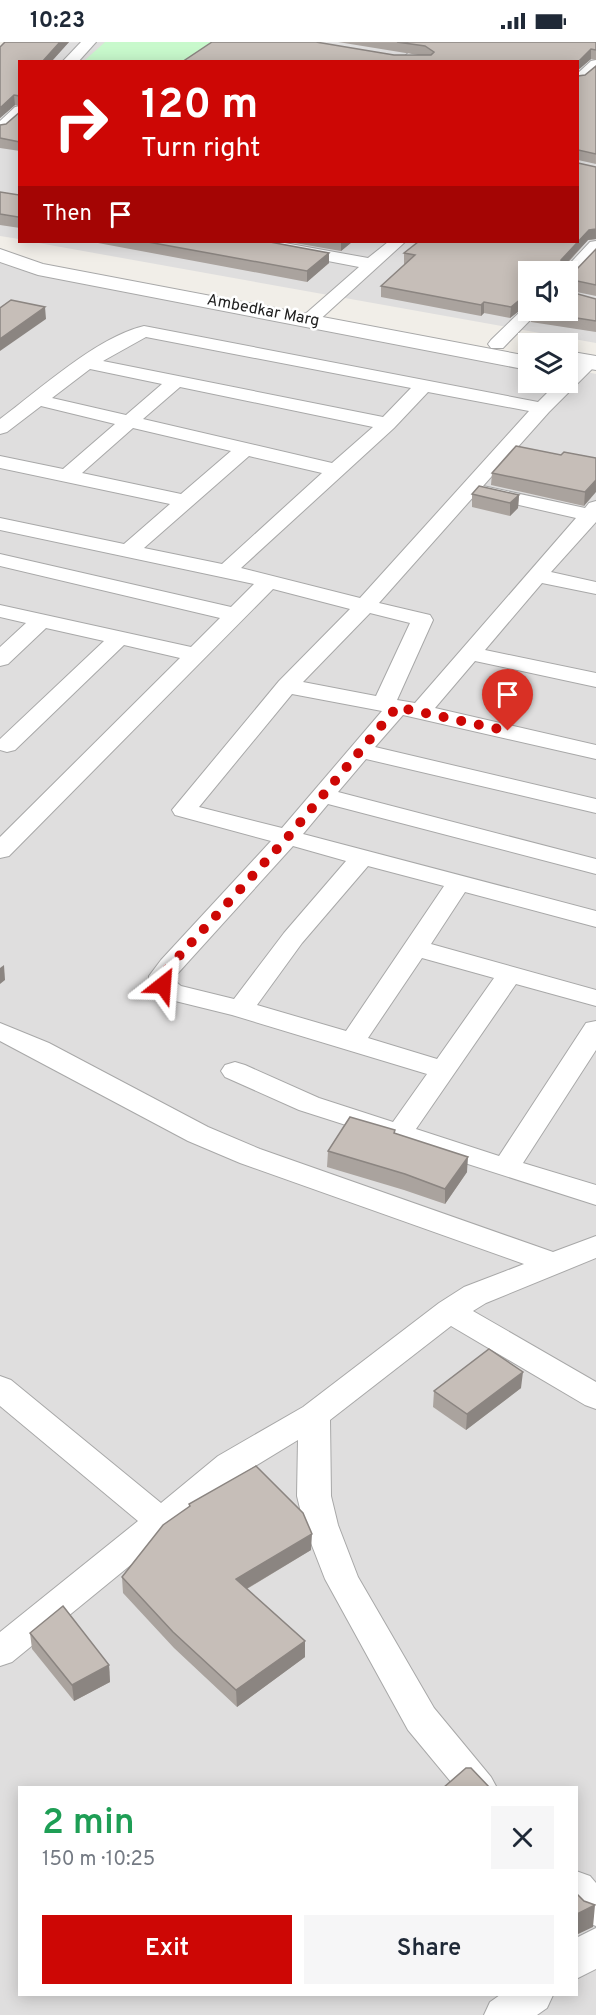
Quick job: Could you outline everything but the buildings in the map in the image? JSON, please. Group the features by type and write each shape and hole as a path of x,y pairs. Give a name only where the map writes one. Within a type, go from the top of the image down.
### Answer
{"street":[{"path":"71,60 89,42"},
{"path":"403,59 430,42"},
{"path":"579,79 596,64"},
{"path":"260,243 371,264"},
{"path":"314,315 396,243"},
{"path":"578,265 596,246"},
{"name":"Ambedkar Marg","path":"0,255 38,269 518,348"},
{"name":"Ambedkar Marg","path":"314,315 518,361"},
{"path":"497,344 521,321"},
{"path":"0,428 87,363 136,333 154,331 542,408"},
{"path":"87,363 387,424"},
{"path":"582,367 542,408 364,607 287,686 184,810 596,918"},
{"path":"67,476 177,380"},
{"path":"226,571 387,424 425,384"},
{"path":"38,400 335,470"},
{"path":"129,550 245,450"},
{"path":"0,462 186,501"},
{"path":"469,489 594,512"},
{"path":"445,1070 241,1009 172,992 163,985 162,976 287,838 400,707 468,653 594,512"},
{"path":"0,524 226,571 422,620 400,707"},
{"path":"4,565 41,534"},
{"path":"4,565 237,615"},
{"path":"537,576 596,588"},
{"path":"0,851 268,582"},
{"path":"0,611 197,655"},
{"path":"0,659 42,621"},
{"path":"7,745 118,638"},
{"path":"468,653 596,680"},
{"path":"287,686 400,707 596,752"},
{"path":"361,751 596,806"},
{"path":"324,796 596,867"},
{"path":"241,1009 293,938 362,858"},
{"path":"352,1042 459,883"},
{"path":"415,948 596,998"},
{"path":"400,1132 510,974"},
{"path":"506,1168 596,1029"},
{"path":"0,1031 39,1049 198,1134 250,1156 553,1263"},
{"path":"236,1071 309,1104 596,1195"},
{"path":"0,1652 230,1465 314,1415 450,1311 475,1295 596,1246"},
{"path":"450,1311 596,1397"},
{"path":"0,1388 161,1522"},
{"path":"314,1415 314,1496 321,1525 342,1579 421,1719 476,1786"},
{"path":"578,1890 596,1909"},
{"path":"578,1959 596,1945"},
{"path":"504,2015 532,1996"}],"shaded area":[{"path":"5,42 596,42 596,343 578,340 578,333 540,333 39,243 579,243 579,60 18,60 18,239 0,236 0,46"},
{"path":"0,260 518,358 518,393 578,393 578,370 596,374 596,2015 0,2015"}],"green space":[{"path":"105,42 236,42 209,60 85,60"}],"route":[{"path":"163,985 162,976 170,966 324,796 397,707 508,731"}]}
